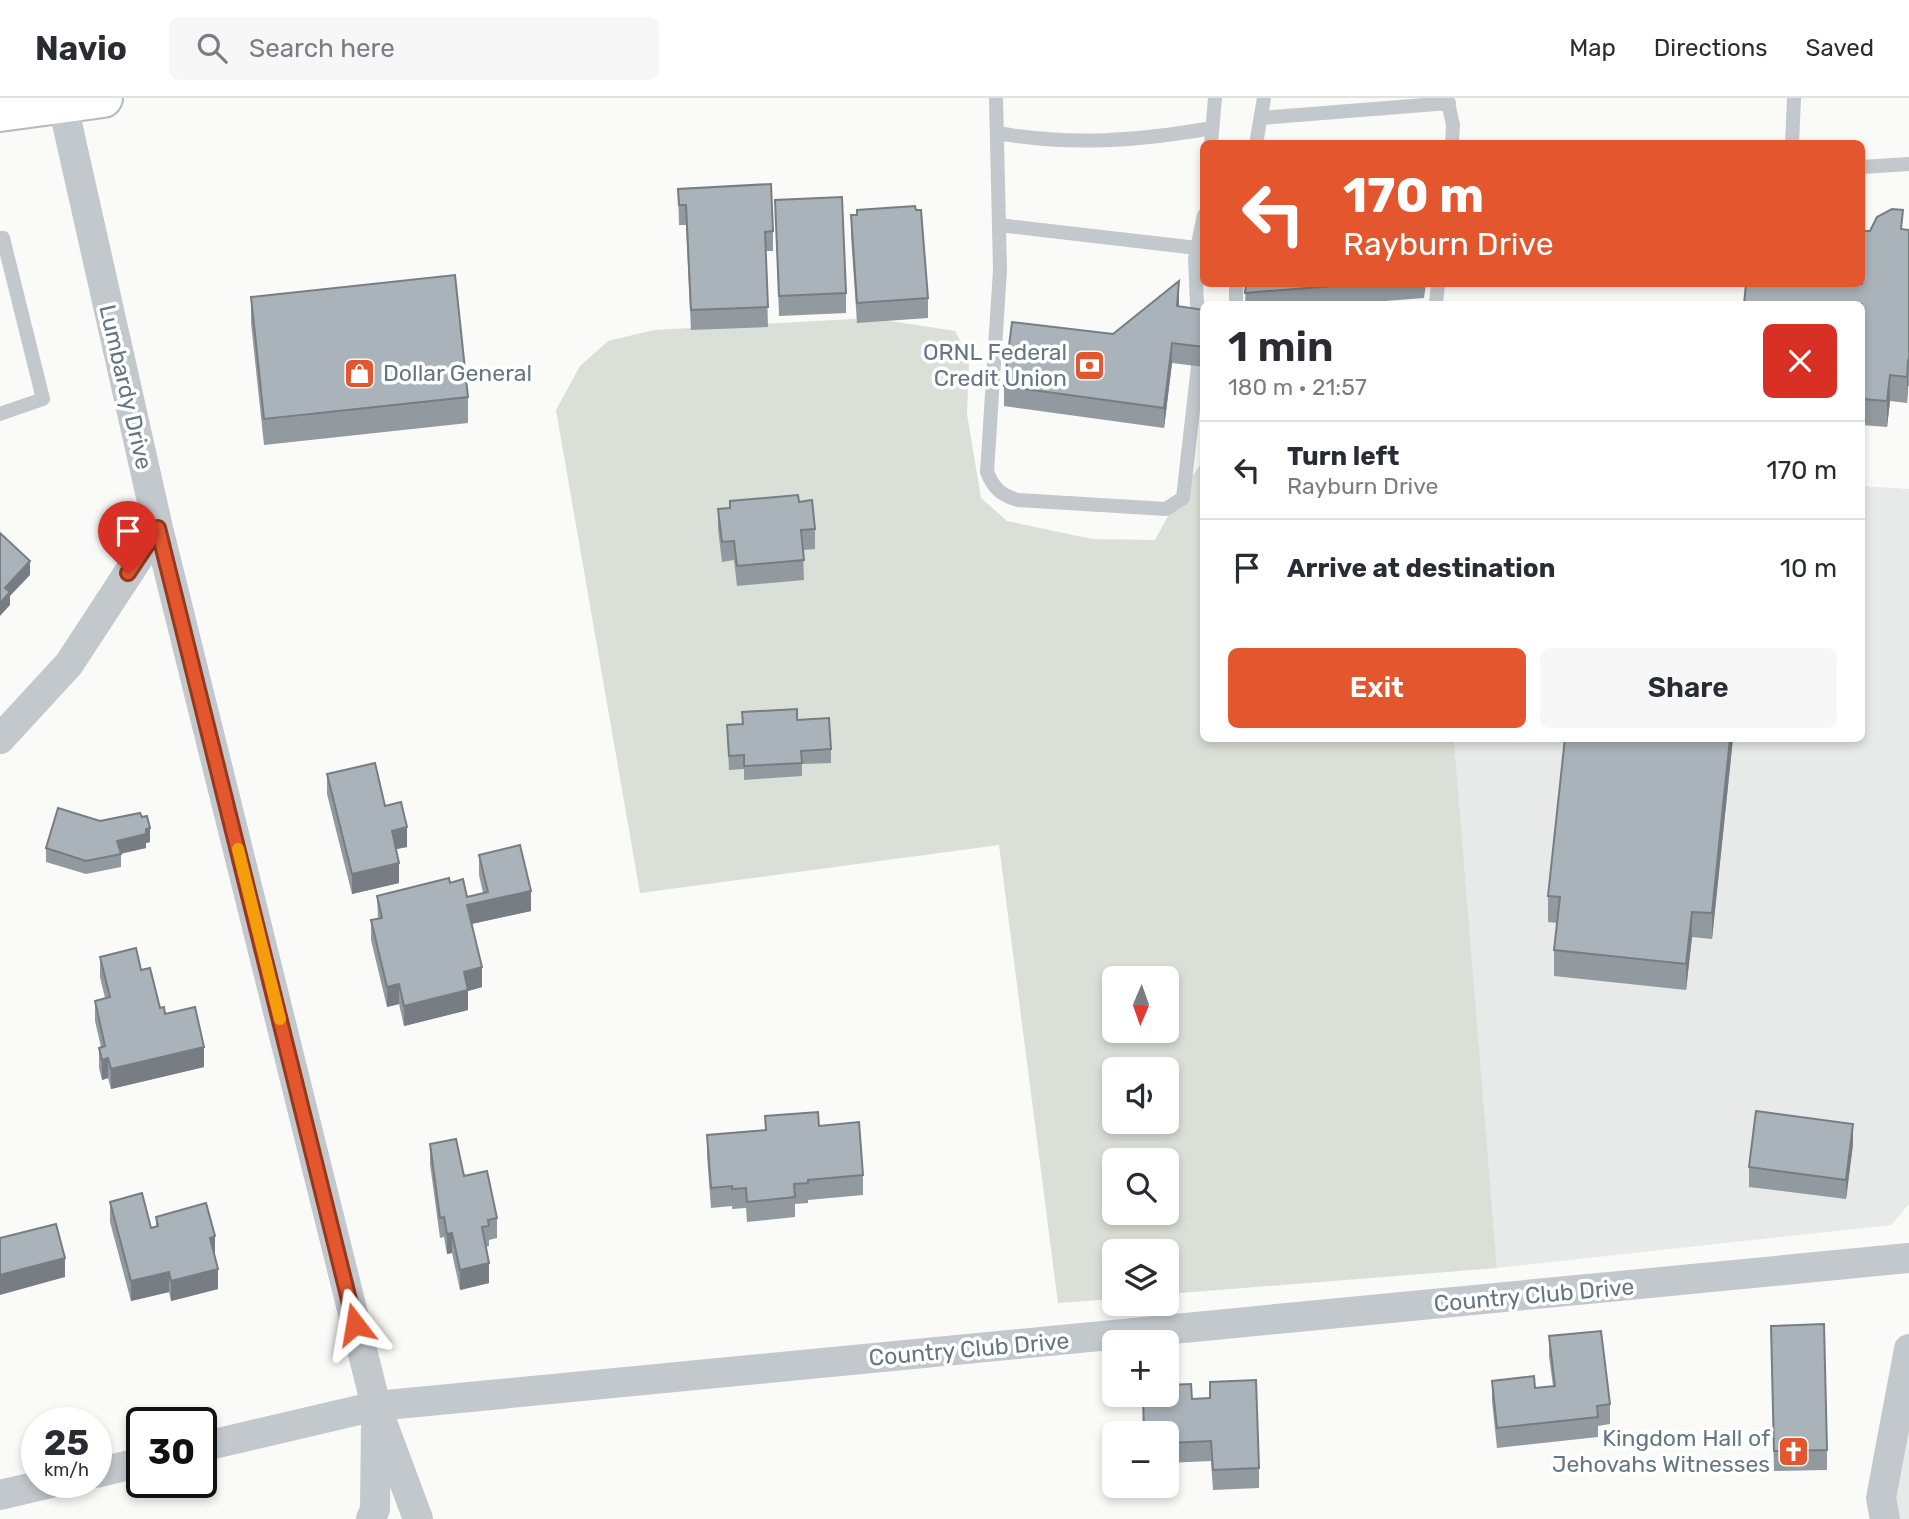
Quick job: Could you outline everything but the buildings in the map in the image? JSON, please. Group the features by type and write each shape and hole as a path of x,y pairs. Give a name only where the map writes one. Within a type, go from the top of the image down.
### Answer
{"main road":[{"path":"0,112 62,101 103,98"}],"street":[{"name":"Lumbardy Drive","path":"62,101 158,528 376,1406"},
{"path":"0,739 69,664 158,528"},
{"name":"Country Club Drive","path":"217,1443 376,1406 1909,1258"},
{"path":"1885,1519 1881,1498 1909,1349"},
{"path":"371,1519 375,1509 376,1406"},
{"path":"376,1406 418,1519"},
{"path":"0,1496 21,1491"}],"lane":[{"path":"996,98 1000,270 987,472 993,485 1002,495 1018,500 1167,509 1183,498 1198,366"},
{"path":"1211,140 1215,98"},
{"path":"1257,140 1264,98"},
{"path":"1792,140 1794,98"},
{"path":"1261,118 1448,101 1453,125 1452,140"},
{"path":"997,133 1046,142 1092,143 1212,128"},
{"path":"1865,167 1909,164"},
{"path":"999,225 1198,248"},
{"path":"1198,329 1200,237"},
{"path":"0,238 3,238 43,399 0,414"}],"shaded area":[{"path":"871,318 955,331 969,358 967,414 981,498 1007,521 1092,539 1155,540 1183,488 1200,465 1200,742 1454,742 1497,1268 1179,1293 1179,1239 1102,1239 1102,1300 1058,1303 999,845 640,893 556,410 580,366 608,341 654,330"},
{"path":"1865,486 1909,489 1909,1204 1891,1225 1497,1268 1454,742 1865,742"},
{"path":"1909,1349 1909,1519 1885,1519"}],"slow traffic":[{"path":"238,849 280,1019"}],"place":[{"name":"ORNL Federal Credit Union","path":"1090,365"},
{"name":"Dollar General","path":"360,373"},
{"name":"Kingdom Hall of Jehovahs Witnesses","path":"1793,1451"}],"route":[{"path":"128,573 158,528 355,1324"}]}
